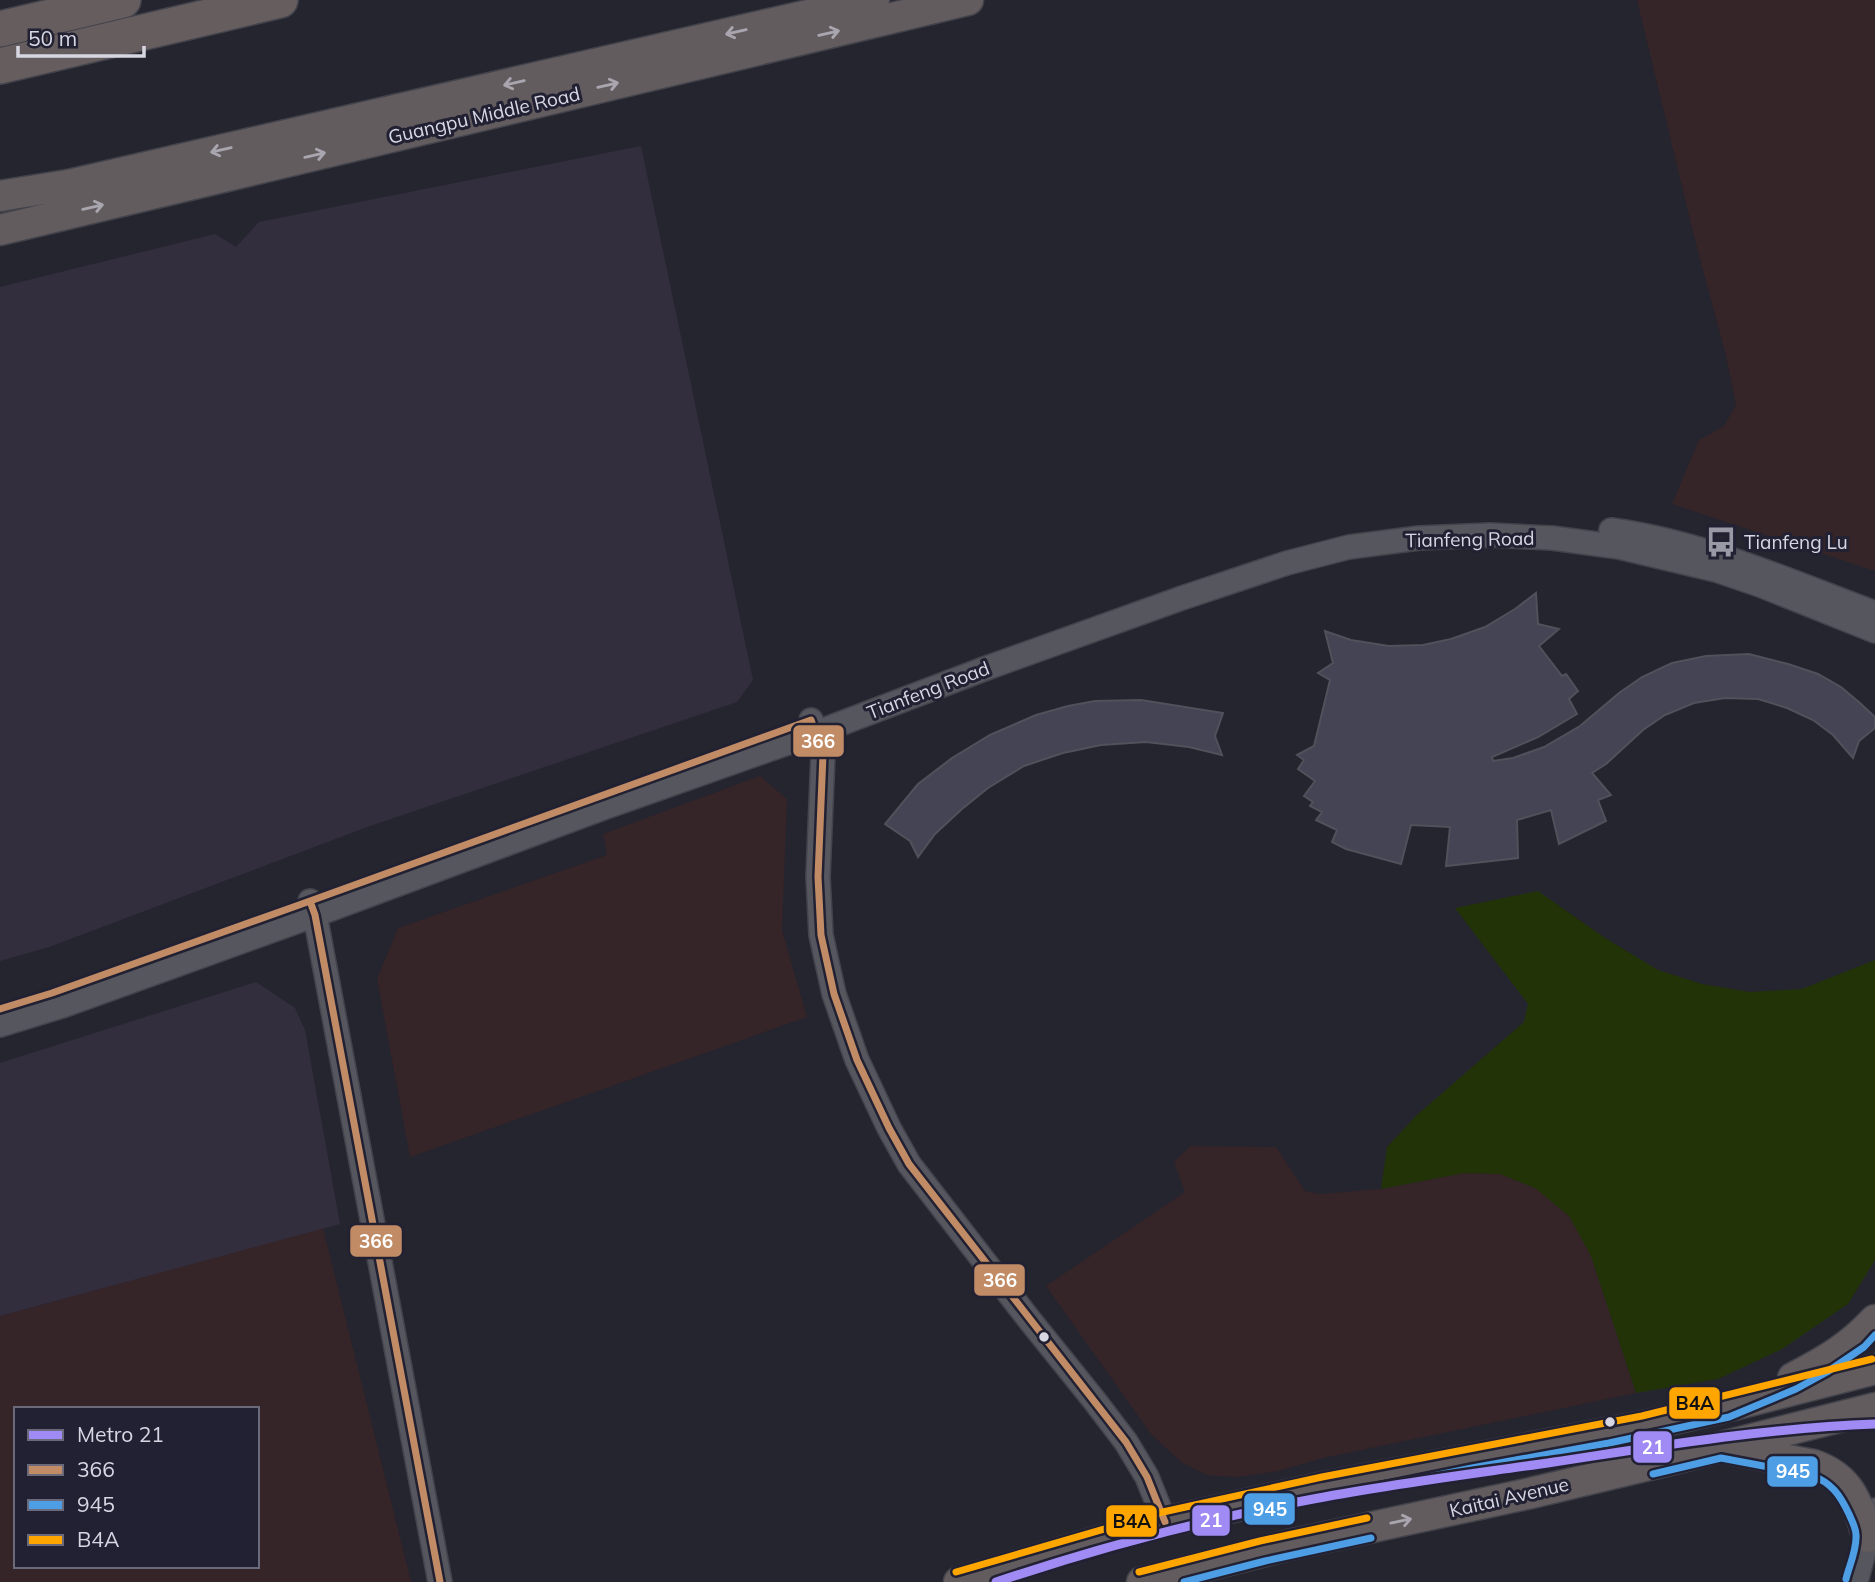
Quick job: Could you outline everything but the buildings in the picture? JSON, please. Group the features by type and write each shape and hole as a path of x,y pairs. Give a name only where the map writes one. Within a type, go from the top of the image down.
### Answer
{"highway":[{"path":"14,26 123,0"},
{"path":"16,63 280,0"}],"main road":[{"name":"Guangpu Middle Road","path":"0,196 68,185 874,0"},
{"name":"Guangpu Middle Road","path":"0,230 968,0"},
{"path":"1726,1407 1822,1363 1857,1339 1875,1320"},
{"path":"959,1582 1166,1522 1324,1486 1607,1433 1726,1407 1875,1369"},
{"name":"Kaitai Avenue","path":"1142,1582 1289,1545 1531,1493 1875,1408"},
{"path":"1721,1447 1826,1469 1849,1489 1863,1519 1871,1523"}],"street":[{"name":"Tianfeng Road","path":"814,726 1014,645 1296,547 1396,527 1462,523 1536,523 1623,532 1713,553 1875,613"},
{"name":"Tianfeng Road","path":"0,1025 65,1005 313,908 814,726 1236,579 1317,555 1389,541 1448,536 1522,536 1585,541 1716,570 1875,631"},
{"path":"814,726 822,754 818,877 821,936 834,994 858,1060 889,1128 909,1164 1126,1442 1147,1477 1166,1522"},
{"name":"Tianfeng Road","path":"0,1009 313,908"},
{"path":"313,908 440,1582"},
{"path":"1856,1582 1871,1523"}],"shaded area":[{"path":"1637,0 1875,0 1875,571 1672,504 1699,440 1724,426 1736,405"},
{"path":"641,146 753,680 737,702 370,826 49,947 0,961 0,287 215,234 236,247 259,222"},
{"path":"760,776 787,799 782,930 807,1017 410,1157 377,979 398,928 607,855 603,834"},
{"path":"256,982 295,1008 305,1030 340,1224 0,1316 0,1063"},
{"path":"1190,1146 1276,1147 1305,1191 1319,1194 1381,1189 1464,1173 1500,1174 1535,1188 1569,1216 1591,1256 1636,1393 1323,1458 1278,1471 1237,1477 1207,1475 1181,1462 1151,1434 1046,1286 1185,1192 1174,1162"},
{"path":"323,1228 411,1582 0,1582 0,1316"}],"green space":[{"path":"1538,891 1605,938 1658,970 1702,984 1750,992 1802,989 1875,960 1875,1260 1848,1304 1782,1349 1718,1379 1636,1393 1591,1256 1569,1216 1535,1188 1500,1174 1464,1173 1381,1189 1387,1147 1417,1115 1524,1022 1528,1004 1455,908"}],"metro line":[{"name":"21","path":"996,1582 1150,1536 1229,1516 1339,1494 1714,1438 1875,1424"}],"transit line":[{"name":"366","path":"0,1009 299,905 811,720 823,754 818,877 821,935 834,994 857,1060 909,1164 1126,1442 1147,1477 1165,1522"},
{"name":"366","path":"310,901 315,915 440,1582"},
{"name":"945","path":"997,1582 1168,1532 1241,1515 1729,1417 1796,1389 1827,1372 1864,1347 1875,1335"},
{"name":"B4A","path":"956,1572 1163,1512 1322,1477 1642,1416 1872,1359"},
{"name":"945","path":"1653,1474 1721,1458 1818,1478 1839,1495 1855,1530 1855,1546 1846,1579"},
{"name":"B4A","path":"1139,1572 1260,1541 1367,1518"},
{"name":"945","path":"1184,1582 1371,1538"}],"place":[{"name":"Tianfeng Lu","path":"1721,542"}]}
